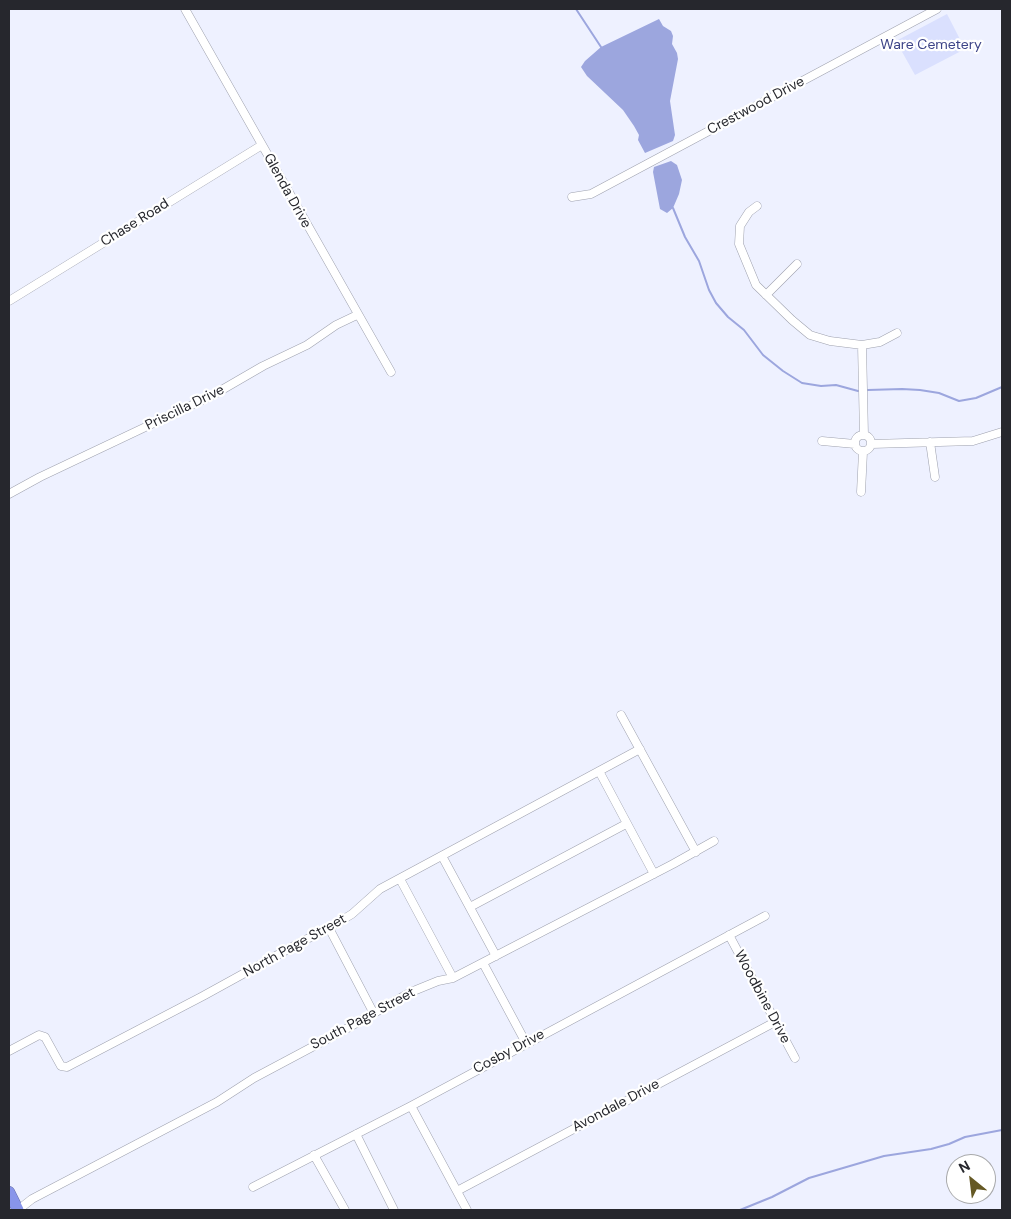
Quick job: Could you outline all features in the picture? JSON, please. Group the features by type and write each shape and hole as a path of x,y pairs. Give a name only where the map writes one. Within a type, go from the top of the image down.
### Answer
{"highway":[{"path":"9,1192 18,1210"}],"street":[{"name":"Glenda Drive","path":"185,9 391,372"},
{"name":"Crestwood Drive","path":"572,197 591,194 937,9"},
{"name":"Chase Road","path":"9,301 262,145"},
{"path":"756,206 749,212 740,226 739,244 756,285 810,335 830,341 862,345 880,342 897,333"},
{"path":"766,295 797,264"},
{"name":"Priscilla Drive","path":"9,494 213,395 357,315"},
{"path":"862,345 864,435"},
{"path":"872,444 973,441 1002,432"},
{"path":"864,435 870,439 872,444"},
{"path":"864,435 856,439 857,449 863,452 870,449 872,444"},
{"path":"822,441 855,444"},
{"path":"930,442 935,477"},
{"path":"862,492 863,452"},
{"path":"621,715 696,852"},
{"name":"North Page Street","path":"9,1051 39,1034 45,1037 61,1066 67,1068 329,928 352,914 380,889 640,749"},
{"path":"598,771 654,874"},
{"path":"470,907 626,824"},
{"name":"South Page Street","path":"18,1210 32,1199 217,1102 254,1078 346,1029 373,1012 411,992 438,981 454,978 714,841"},
{"path":"442,856 496,956"},
{"path":"400,879 454,978"},
{"name":"Cosby Drive","path":"253,1187 411,1106 526,1042 765,916"},
{"path":"329,928 373,1012"},
{"name":"Woodbine Drive","path":"729,936 795,1058"},
{"path":"482,963 526,1042"},
{"name":"Avondale Drive","path":"457,1191 775,1022"},
{"path":"411,1106 467,1210"},
{"path":"356,1134 394,1210"},
{"path":"314,1156 344,1210"}],"green space":[{"name":"Ware Cemetery","path":"947,14 965,49 915,75 896,41"}],"water":[{"path":"659,19 663,26 671,31 673,36 672,44 678,59 670,101 675,135 673,141 645,153 638,140 639,135 623,110 587,76 581,67 601,47"},
{"path":"671,161 677,165 682,180 673,208 667,213 660,209 653,172 654,167"}],"waterway":[{"path":"576,9 601,47"},
{"path":"673,208 685,237 699,261 709,290 716,303 728,317 744,330 763,355 802,383 821,386 836,385 858,391"},
{"path":"868,390 920,390 939,393 959,401 976,398 1002,387"},
{"path":"740,1210 772,1197 809,1178 884,1156 931,1149 965,1137 1002,1130"}]}
